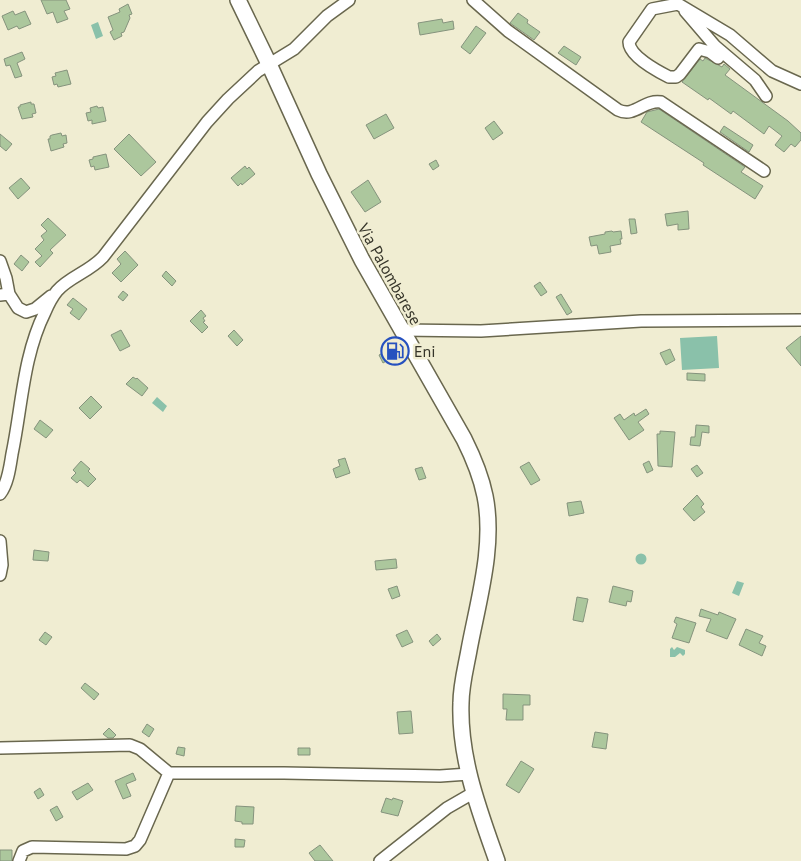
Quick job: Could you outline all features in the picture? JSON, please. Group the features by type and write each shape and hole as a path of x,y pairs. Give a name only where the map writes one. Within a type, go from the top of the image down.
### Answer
{"main road":[{"name":"Via Palombarese","path":"238,0 326,190 371,278 468,447 477,468 486,498 488,523 486,555 461,698 462,727 473,793 497,861"}],"street":[{"path":"0,262 6,278 5,295 18,308 26,312 35,309 100,260 213,114 238,88 269,64 289,53 328,16 349,0"},
{"path":"473,0 508,30 618,110 624,112 633,111 650,102 661,102 764,171"},
{"path":"676,2 715,46 755,80 766,96"},
{"path":"718,58 707,50 700,50 680,74 671,78 632,52 629,47 630,40 649,11 656,7 676,2 730,35 772,70 801,84"},
{"path":"0,494 5,486 10,463 33,342 42,318 56,292"},
{"path":"401,330 474,331 641,321 801,320"},
{"path":"0,541 2,564 0,575"},
{"path":"0,748 130,746 142,751 169,773 284,772 440,776 469,774"},
{"path":"19,861 23,851 32,847 126,849 135,846 140,840 169,773"},
{"path":"380,861 447,808 473,793"}],"shaded area":[{"path":"98,22 103,36 96,39 91,25"},
{"path":"717,336 719,368 682,370 680,338"},
{"path":"157,397 167,406 163,412 152,403"},
{"path":"639,554 643,554 646,559 645,563 639,564 636,561 636,557"},
{"path":"737,581 744,583 739,596 732,593"},
{"path":"672,647 674,650 677,647 685,650 685,654 683,656 680,653 675,657 670,657 670,649"}],"building":[{"path":"41,0 66,0 70,9 64,11 68,19 57,23 53,12 47,14"},
{"path":"128,4 132,14 129,15 130,18 124,32 121,33 122,36 114,40 110,32 113,30 108,17 120,12 119,9"},
{"path":"13,11 15,15 25,11 31,24 19,29 17,26 8,30 2,16"},
{"path":"518,13 528,20 527,23 540,32 534,40 510,23"},
{"path":"442,19 443,23 453,21 454,29 420,35 418,23"},
{"path":"476,26 486,33 470,54 461,47"},
{"path":"564,46 581,57 576,65 558,53"},
{"path":"22,52 25,59 17,63 22,76 15,78 10,65 6,66 4,59"},
{"path":"705,58 722,67 724,64 730,69 725,75 788,121 801,133 801,140 795,147 791,144 784,152 775,145 782,136 769,126 764,134 733,111 731,114 682,82 700,59 703,61"},
{"path":"67,70 71,84 58,87 57,84 54,85 52,77 56,76 55,73"},
{"path":"31,102 31,104 34,104 36,113 32,114 33,117 22,119 18,107"},
{"path":"97,106 98,108 103,107 106,121 92,124 92,120 88,121 86,113 91,112 90,108"},
{"path":"659,109 745,167 741,172 763,186 755,199 641,122 647,112"},
{"path":"386,114 394,128 374,139 366,125"},
{"path":"494,121 503,133 493,140 485,128"},
{"path":"724,126 753,145 749,152 720,132"},
{"path":"61,133 62,136 66,135 67,143 63,144 64,147 51,151 48,139 52,135"},
{"path":"0,134 12,144 6,151 0,146"},
{"path":"129,134 156,162 141,176 114,149"},
{"path":"106,154 109,167 95,170 94,166 91,167 89,160"},
{"path":"436,160 439,166 433,170 429,164"},
{"path":"245,166 247,169 249,167 255,174 238,186 231,178"},
{"path":"21,178 30,188 18,199 9,188"},
{"path":"368,180 381,202 365,212 351,192"},
{"path":"688,211 689,229 678,230 678,224 667,226 665,214"},
{"path":"48,218 66,235 50,250 53,253 40,267 35,262 42,256 35,249 44,240 41,236 47,231 41,225"},
{"path":"629,219 635,219 637,233 631,234"},
{"path":"612,231 621,231 621,244 610,246 611,252 599,254 597,245 591,246 589,237"},
{"path":"125,251 138,265 121,282 112,273 121,264 117,259"},
{"path":"21,255 29,262 22,271 14,264"},
{"path":"166,271 176,281 172,286 162,276"},
{"path":"540,282 547,292 541,296 534,286"},
{"path":"123,291 128,295 123,301 118,297"},
{"path":"561,294 572,312 567,315 556,297"},
{"path":"73,298 87,309 79,320 70,313 73,309 67,305"},
{"path":"201,310 206,316 203,318 205,321 203,322 208,327 202,333 190,321"},
{"path":"121,330 130,346 120,351 111,335"},
{"path":"234,330 243,340 237,346 228,336"},
{"path":"801,336 801,366 786,348"},
{"path":"396,346 400,353 383,363 379,355"},
{"path":"670,349 675,360 666,365 660,353"},
{"path":"687,373 705,374 705,381 687,380"},
{"path":"133,377 137,378 148,388 142,396 126,384"},
{"path":"91,396 102,407 90,419 79,408"},
{"path":"646,409 649,414 638,422 644,430 629,440 614,418 620,414 624,420 634,413 635,416"},
{"path":"40,420 53,430 46,438 34,429"},
{"path":"696,425 709,426 709,433 702,432 700,446 690,445 691,437 695,437"},
{"path":"660,431 675,432 672,467 658,466 657,434 660,434"},
{"path":"345,458 350,473 336,478 333,469 340,466 338,460"},
{"path":"81,461 90,469 88,471 96,479 88,487 80,480 77,483 71,478 76,473 73,470"},
{"path":"649,461 653,470 647,473 643,464"},
{"path":"529,462 540,480 531,485 520,467"},
{"path":"697,465 703,473 697,477 691,469"},
{"path":"422,467 426,478 419,480 415,469"},
{"path":"697,495 704,504 701,507 705,512 694,521 683,509"},
{"path":"581,501 584,513 569,516 567,503"},
{"path":"34,550 49,552 48,561 33,560"},
{"path":"396,559 397,568 376,570 375,561"},
{"path":"397,586 400,596 392,599 388,589"},
{"path":"613,586 633,591 631,602 627,601 626,606 609,602"},
{"path":"577,597 588,599 583,622 573,620"},
{"path":"701,609 718,615 719,612 736,619 727,639 706,631 711,619 699,616"},
{"path":"676,617 696,623 689,643 672,638 677,624 674,622"},
{"path":"746,629 763,636 759,643 766,646 762,656 739,645"},
{"path":"407,630 413,642 402,647 396,635"},
{"path":"45,632 52,637 46,645 39,640"},
{"path":"437,634 441,639 433,646 429,641"},
{"path":"85,683 99,694 94,700 81,688"},
{"path":"503,694 530,695 530,705 523,705 523,720 506,720 507,709 503,709"},
{"path":"411,711 413,733 399,734 397,712"},
{"path":"147,724 154,729 149,737 142,732"},
{"path":"109,728 116,735 113,738 108,738 103,734"},
{"path":"595,732 608,734 606,749 592,747"},
{"path":"178,747 185,748 184,756 176,754"},
{"path":"298,748 310,748 310,755 298,755"},
{"path":"521,761 534,769 519,793 506,785"},
{"path":"133,773 136,780 126,784 131,796 123,799 115,781"},
{"path":"88,783 93,790 77,800 72,792"},
{"path":"40,788 44,795 38,799 34,792"},
{"path":"386,798 403,801 398,816 381,812"},
{"path":"57,806 63,817 56,821 50,810"},
{"path":"236,806 254,807 253,824 242,824 242,822 235,821"},
{"path":"235,839 245,840 244,847 235,847"},
{"path":"320,845 333,861 315,861 309,853"},
{"path":"0,850 12,850 12,861 0,861"}],"place":[{"name":"Eni","path":"395,351"}]}
